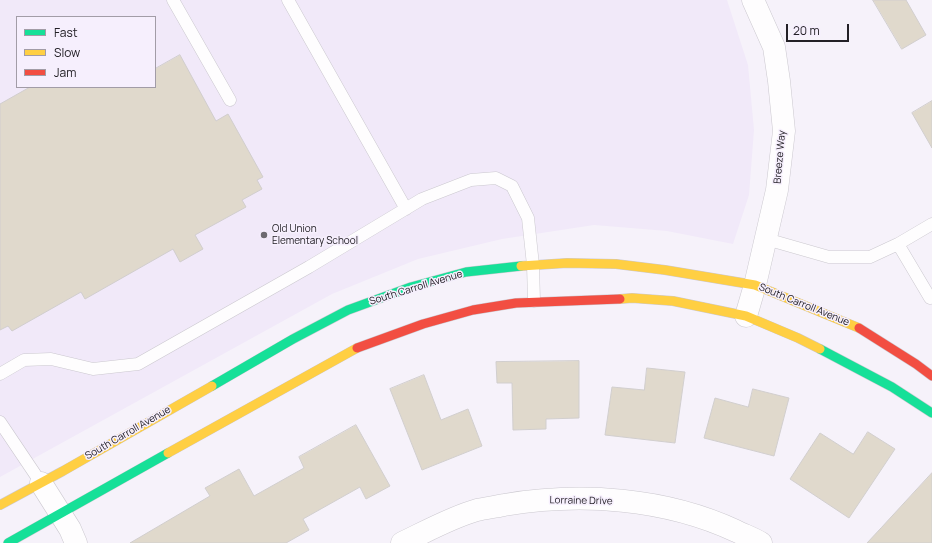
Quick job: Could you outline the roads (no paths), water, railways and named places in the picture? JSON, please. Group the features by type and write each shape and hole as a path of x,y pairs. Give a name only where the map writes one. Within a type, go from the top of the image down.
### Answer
{"main road":[{"name":"South Carroll Avenue","path":"0,505 293,338 348,310 411,287 466,272 568,263 616,264 665,270 756,285 854,325 916,364 932,376"},
{"path":"8,543 312,372 363,345 423,324 474,310 516,303 534,301 632,298 673,301 746,316 798,338 841,360 892,387 932,413"}],"street":[{"name":"Breeze Way","path":"746,316 756,285 777,190 784,131 774,47 753,0"},
{"path":"41,483 76,543"},
{"name":"Lorraine Drive","path":"402,543 436,526 477,510 527,501 576,498 624,501 670,508 715,521 761,543"}],"lane":[{"path":"173,0 230,100"},
{"path":"288,0 406,209"},
{"path":"0,374 24,360 51,359 93,369 138,364 309,267 422,199 471,180 496,178 512,186 528,218 533,265 534,301"},
{"path":"766,239 829,256 870,257 898,244 932,224"},
{"path":"898,244 930,298"},
{"path":"0,422 41,483"}],"place":[{"name":"Old Union Elementary School","path":"264,235"}]}
